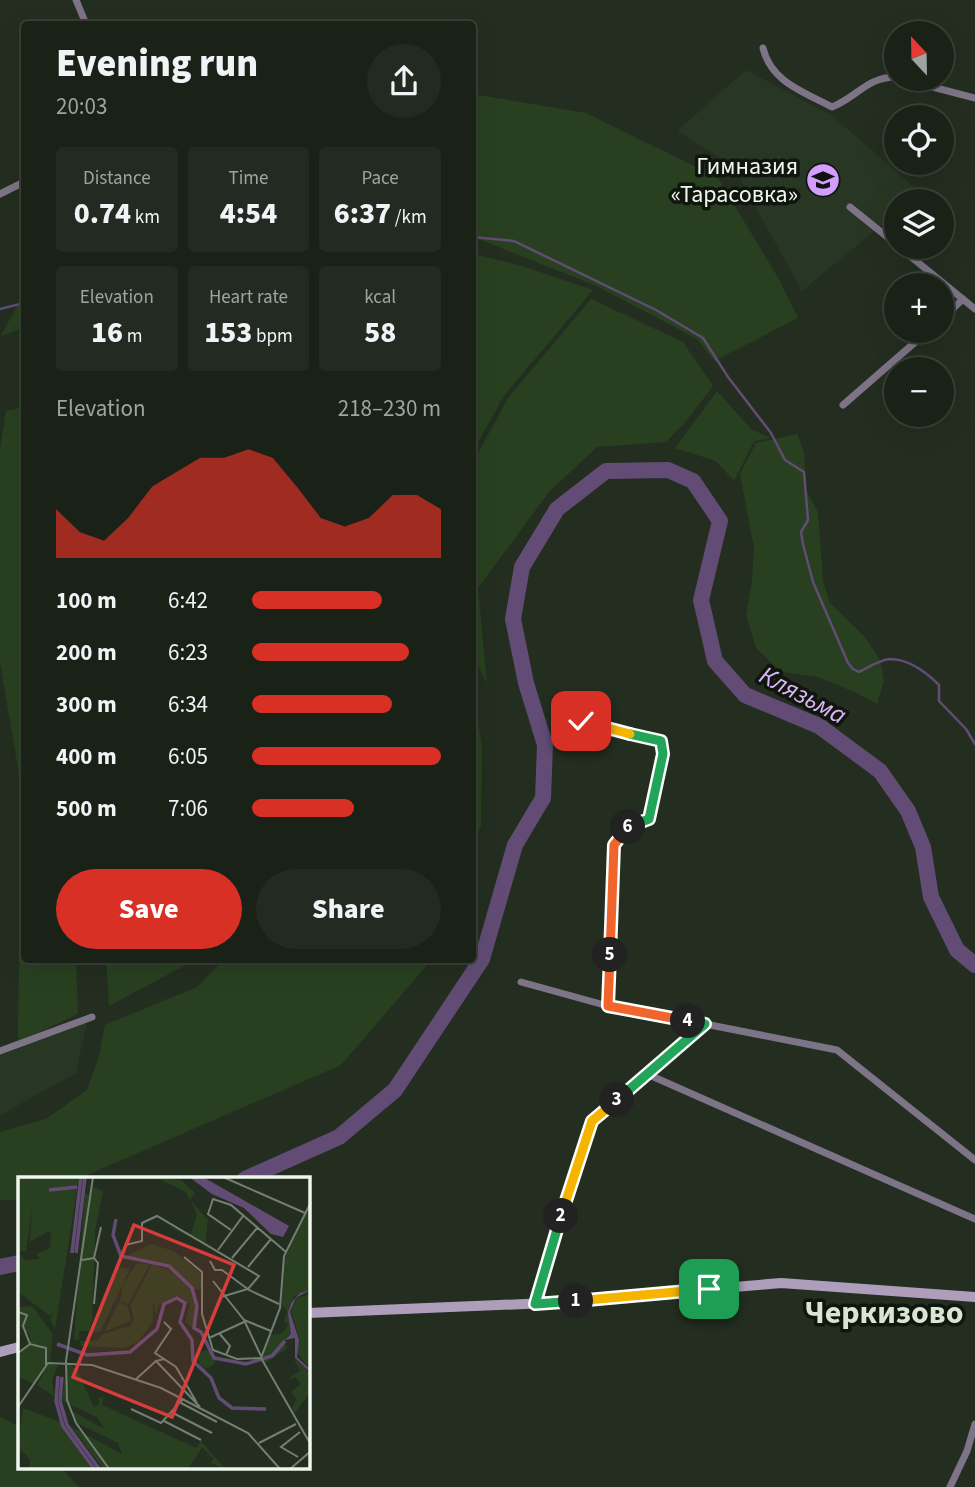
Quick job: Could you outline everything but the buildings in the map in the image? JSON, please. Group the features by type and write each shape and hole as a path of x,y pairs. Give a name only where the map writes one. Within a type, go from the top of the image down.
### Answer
{"main road":[{"path":"310,1312 535,1304 781,1283 975,1297"},
{"path":"0,1352 18,1347"}],"street":[{"path":"76,0 85,21"},
{"path":"762,48 766,63 786,83 832,107 842,103 874,79 884,78"},
{"path":"948,91 975,98"},
{"path":"0,194 21,184"},
{"path":"850,207 884,235"},
{"path":"913,259 975,309"},
{"path":"954,307 963,299"},
{"path":"843,405 914,343"},
{"path":"581,721 661,741 663,754 649,819 628,827 614,845 608,1006"},
{"path":"521,982 608,1006 837,1050 975,1160"},
{"path":"0,1051 92,1017"},
{"path":"535,1304 592,1121 705,1024"},
{"path":"647,1074 975,1219"},
{"path":"950,1487 971,1451 975,1424"}],"shaded area":[{"name":"Гимназия «Тарасовка»","path":"746,70 831,115 884,161 884,175 900,175 916,189 884,189 884,223 802,291 733,166 677,131"},
{"path":"476,95 586,113 718,178 780,281 798,318 714,361 697,339 597,286 476,238"},
{"path":"476,255 522,266 593,290 503,397 476,446"},
{"path":"21,298 21,329 1,336"},
{"path":"591,299 683,342 713,386 666,442 597,447 549,492 478,588 487,683 476,663 476,457 508,398"},
{"path":"717,391 751,429 770,438 754,441 734,481 716,461 675,448"},
{"path":"21,408 21,786 0,663 0,449 6,411"},
{"path":"797,434 804,452 806,490 818,512 823,581 830,603 865,637 880,660 884,681 877,704 818,677 781,672 756,648 746,615 754,548 740,474 756,443"},
{"path":"476,710 482,747 481,826 476,839"},
{"path":"21,786 21,963 76,963 78,1014 18,1042"},
{"path":"106,963 187,963 184,966 109,1006"},
{"path":"220,963 429,963 341,1065 83,1177 18,1177 18,1200 0,1200 0,1132 46,1119 87,1090 99,1056 105,1025 197,987"},
{"path":"87,1021 76,1073 0,1115 0,1056"},
{"path":"0,1417 18,1426 18,1470 63,1470 79,1487 0,1487"}],"waterway":[{"path":"476,237 514,241 656,310 703,338 728,377 771,433 785,460 804,472 808,520 801,532 803,544 813,582 848,663 859,672 890,659 904,661 917,668 939,685 939,701 966,729 975,744"},
{"path":"0,309 21,304"},
{"name":"Клязьма","path":"249,1177 339,1137 395,1090 482,959 515,845 543,798 545,745 526,683 513,619 522,567 557,509 606,471 668,470 693,481 720,521 701,600 715,661 745,695 819,726 880,771 908,811 923,847 931,897 957,950 975,965"},
{"name":"Клязьма","path":"0,1267 18,1263"}],"place":[{"name":"Гимназия «Тарасовка»","path":"823,180"}],"district":[{"name":"Черкизово","path":"884,1313"}],"route":[{"path":"581,721 661,741 663,754 649,819 628,827 614,845 608,1006 705,1024 592,1121 539,1284 535,1304 709,1289"}]}
